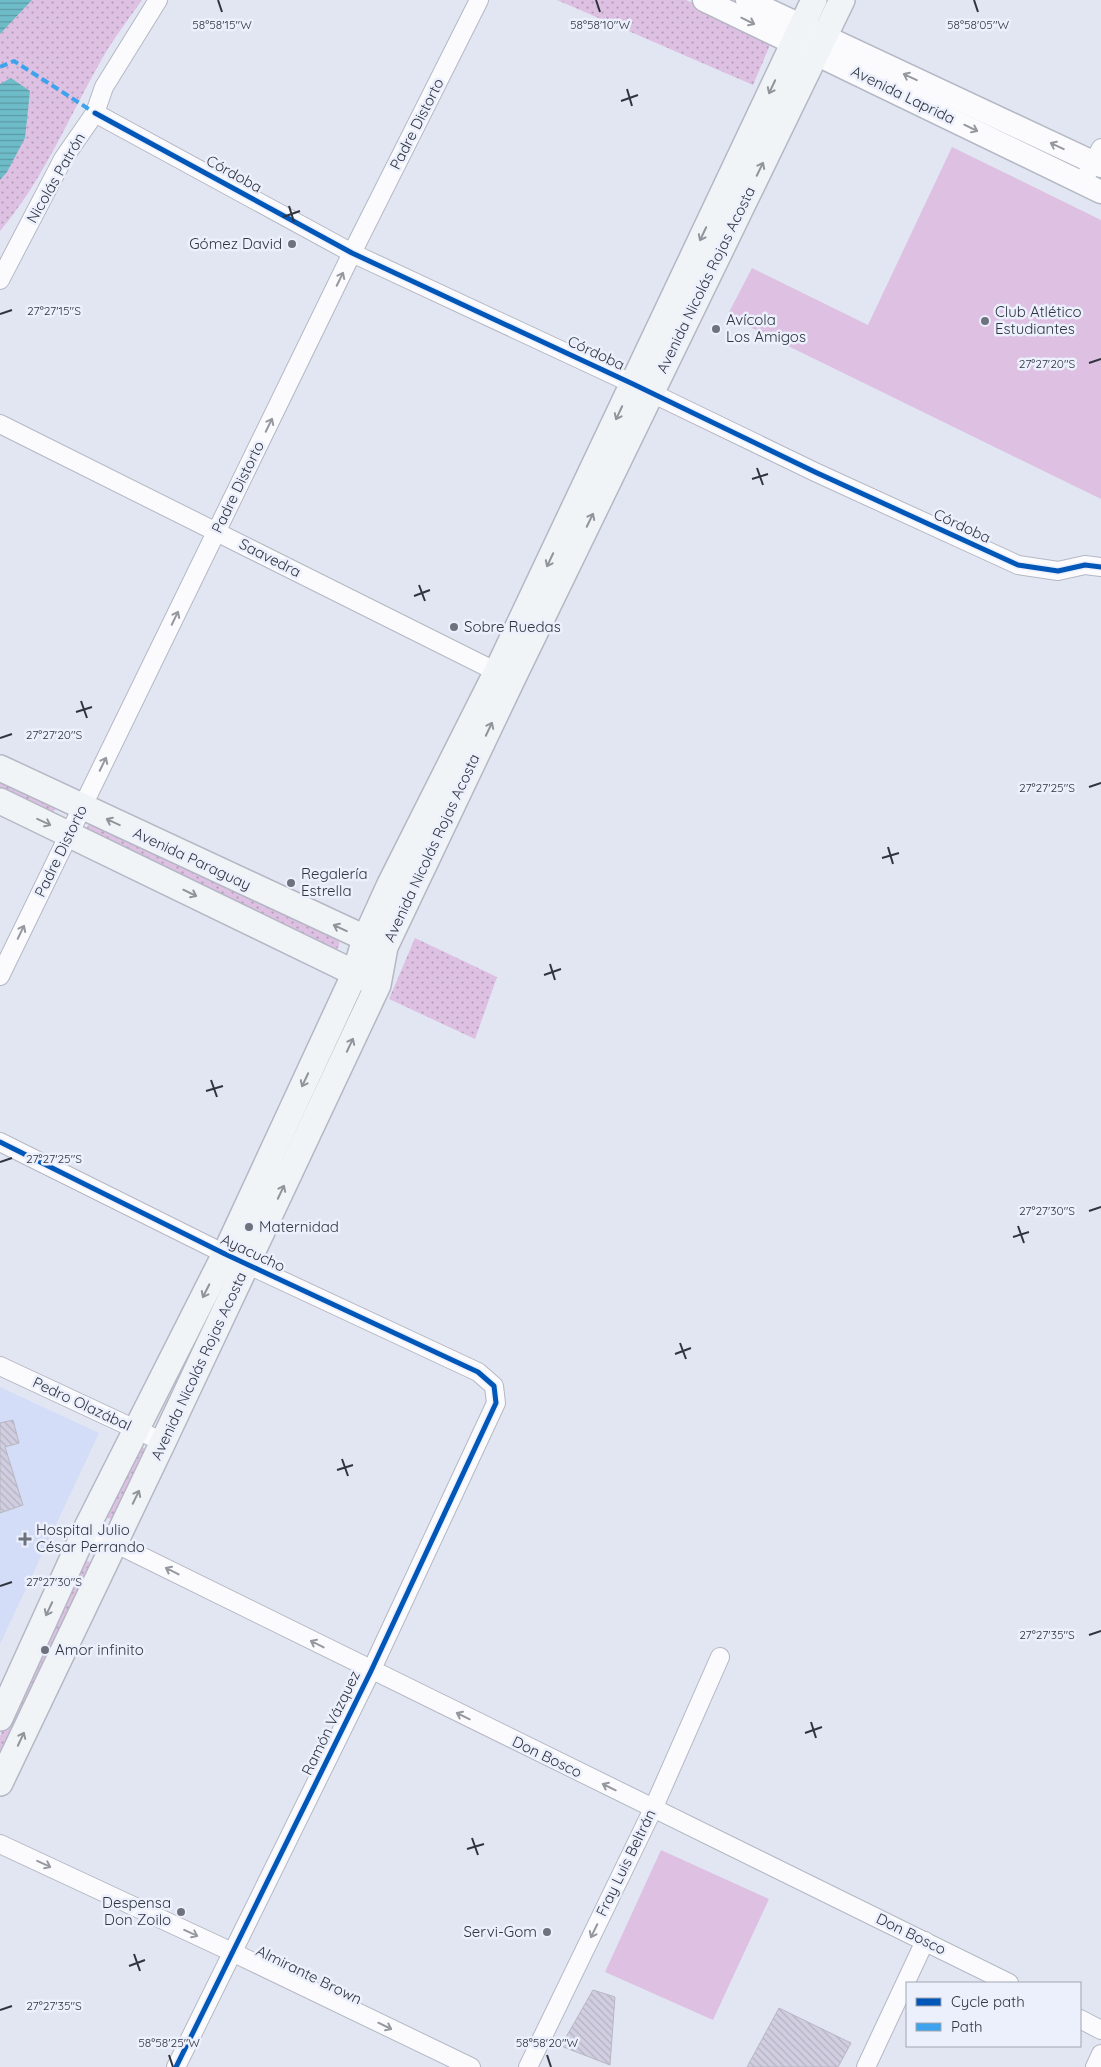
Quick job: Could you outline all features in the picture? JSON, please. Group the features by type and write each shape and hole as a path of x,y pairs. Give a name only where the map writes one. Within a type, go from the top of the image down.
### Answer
{"main road":[{"name":"Avenida Nicolás Rojas Acosta","path":"642,389 797,34 814,0"},
{"name":"Avenida Nicolás Rojas Acosta","path":"0,1783 163,1442 236,1259 355,973 375,943 642,389 821,45 842,0"},
{"name":"Avenida Paraguay","path":"0,768 82,808 375,943"},
{"name":"Avenida Paraguay","path":"0,802 378,985"},
{"name":"Avenida Nicolás Rojas Acosta","path":"0,1718 86,1529 136,1429 236,1259 378,985 375,943"}],"street":[{"name":"Nicolás Patrón","path":"0,280 63,160 95,113 104,87 158,0"},
{"name":"Padre Distorto","path":"0,976 352,253 479,0"},
{"name":"Avenida Laprida","path":"704,0 797,34 1098,159"},
{"name":"Avenida Laprida","path":"747,0 797,34"},
{"name":"Avenida Laprida","path":"821,45 1092,187"},
{"name":"Córdoba","path":"95,113 352,253 1018,566 1058,571 1085,565 1101,567"},
{"path":"1092,187 1098,159"},
{"name":"Saavedra","path":"0,424 504,676"},
{"name":"Ayacucho","path":"0,1142 236,1259 478,1372 494,1386"},
{"name":"Pedro Olazábal","path":"0,1366 163,1442"},
{"name":"Ramón Vázquez","path":"176,2067 371,1671 496,1403 494,1386"},
{"name":"Don Bosco","path":"86,1529 371,1671 1007,1982"},
{"name":"Fray Luis Beltrán","path":"528,2067 653,1809 720,1658"},
{"name":"Almirante Brown","path":"0,1844 232,1952 471,2067"},
{"path":"866,2067 925,1941"},
{"path":"1081,2020 1101,2030"},
{"path":"1095,2067 1101,2054"}],"shaded area":[{"path":"0,0 142,0 109,47 32,188 0,231"},
{"path":"557,0 686,0 773,38 753,85"},
{"name":"Club Atlético Estudiantes","path":"952,147 1101,220 1101,499 727,316 752,268 868,325"},
{"path":"0,778 57,806 50,819 0,795"},
{"path":"91,819 339,940 338,947 333,952 85,832"},
{"path":"415,938 497,977 475,1039 389,999"},
{"name":"Hospital Julio César Perrando","path":"0,1387 99,1433 0,1644"},
{"path":"139,1446 150,1451 115,1521 105,1516"},
{"path":"81,1558 92,1563 0,1765 0,1736"},
{"path":"661,1850 769,1899 713,2020 605,1972"}],"water":[{"path":"0,0 32,0 0,34"},
{"path":"11,78 30,91 25,138 7,172 0,180 0,84"}],"building":[{"path":"13,1420 19,1443 5,1447 23,1505 0,1513 0,1423"},
{"path":"593,1990 615,1997 610,2065 561,2046"},
{"path":"779,2008 851,2043 838,2067 747,2067"}],"marked path":[{"path":"0,67 14,61 95,113"}],"cycle path":[{"path":"95,113 352,253 633,384 815,472 1018,565 1058,571 1085,565 1101,567"},
{"path":"0,1142 225,1254 478,1372 494,1386 496,1403 371,1671 176,2067"}],"place":[{"name":"Gómez David","path":"292,244"},
{"name":"Club Atlético Estudiantes","path":"985,321"},
{"name":"Avícola Los Amigos","path":"716,329"},
{"name":"Sobre Ruedas","path":"454,627"},
{"name":"Regalería Estrella","path":"291,883"},
{"name":"Maternidad","path":"249,1227"},
{"name":"Hospital Julio César Perrando","path":"25,1539"},
{"name":"Amor infinito","path":"45,1650"},
{"name":"Despensa Don Zoilo","path":"181,1912"},
{"name":"Servi-Gom","path":"547,1932"}]}
